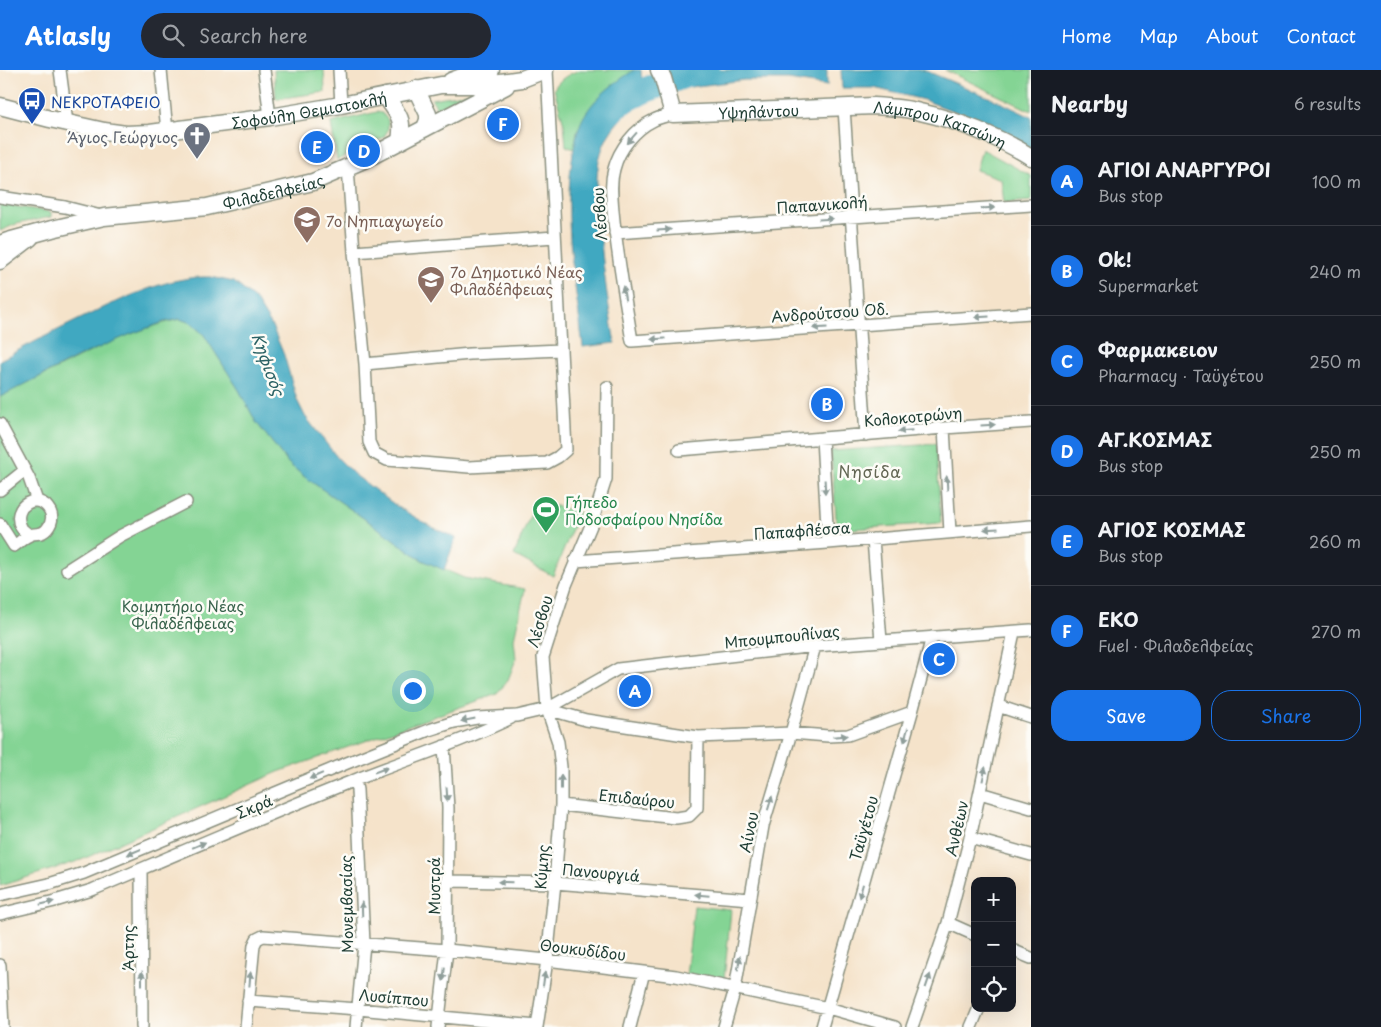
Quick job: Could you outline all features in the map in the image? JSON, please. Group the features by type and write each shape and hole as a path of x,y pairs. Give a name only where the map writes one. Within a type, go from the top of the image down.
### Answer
{"main road":[{"name":"Σοφούλη Θεμιστοκλή","path":"442,85 475,72 491,70"},
{"name":"Σοφούλη Θεμιστοκλή","path":"0,106 104,131 143,134 270,117 442,85 480,85 522,79 546,70"},
{"path":"662,73 673,114"},
{"name":"Φιλαδελφείας","path":"0,244 8,240 104,217 207,207 312,182 348,168 483,97 522,79"},
{"path":"416,89 428,114 425,128"},
{"path":"386,96 401,120 400,141"},
{"name":"Λάμπρου Κατσώνη","path":"844,108 874,106 921,112 974,129 1031,157"},
{"name":"Υψηλάντου","path":"673,114 844,108"},
{"name":"Φιλαδελφείας","path":"0,261 34,234"}],"street":[{"path":"60,70 67,123"},
{"path":"161,70 167,131"},
{"path":"264,70 270,117"},
{"path":"338,70 341,105"},
{"path":"348,168 365,364 369,442 374,453 388,460 469,468 547,463 566,450 546,70"},
{"path":"844,108 866,434"},
{"name":"Λέσβου","path":"632,341 615,233 611,183 613,171 616,160 629,141 645,125 655,119 673,114"},
{"path":"0,196 65,207 104,217"},
{"name":"Παπανικολή","path":"615,233 1031,205"},
{"path":"354,252 554,238"},
{"name":"Ανδρούτσου Οδ.","path":"632,341 1031,313"},
{"path":"365,364 470,354 561,350"},
{"name":"Λέσβου","path":"547,709 543,656 566,585 575,561 585,543 606,479 607,387"},
{"name":"Κολοκοτρώνη","path":"679,450 1031,422"},
{"path":"0,424 25,470 37,501"},
{"path":"944,428 950,532"},
{"path":"822,438 828,543"},
{"path":"0,490 25,470"},
{"path":"0,524 14,546 29,535 46,531 51,523 51,513 46,505 37,501 29,502 22,507 18,515 21,527 29,535"},
{"path":"67,570 120,536 186,502"},
{"name":"Παπαφλέσσα","path":"575,561 1031,526"},
{"path":"873,539 881,641"},
{"name":"Μπουμπουλίνας","path":"547,709 618,669 815,646 1031,630"},
{"name":"Ανθέων","path":"912,1027 948,924 970,838 1014,632"},
{"name":"Ταϋγέτου","path":"822,1027 932,637"},
{"name":"Αίνου","path":"724,1027 735,989 763,826 815,646"},
{"path":"998,706 1031,717"},
{"path":"547,709 586,720 698,737 791,733 828,736 848,735 912,712"},
{"name":"Σκρά","path":"0,895 50,884 84,873 338,766 429,730 454,722 477,718 517,716 547,709"},
{"name":"Κύμης","path":"537,1026 547,960 555,883 560,805 561,767 558,742 547,709"},
{"name":"Σκρά","path":"0,914 55,902 92,890 355,780 479,734 517,716"},
{"name":"Επιδαύρου","path":"560,805 676,818 689,816 698,808 698,737"},
{"name":"Μυστρά","path":"439,1022 447,950 448,808 444,746"},
{"name":"Μονεμβασίας","path":"355,780 364,944 356,1027"},
{"path":"980,792 1031,808"},
{"path":"970,838 1031,855"},
{"name":"Άρτης","path":"142,869 142,1027"},
{"name":"Πανουργιά","path":"448,881 555,883 750,899"},
{"path":"948,924 971,933"},
{"name":"Θουκυδίδου","path":"248,1001 254,945 257,939 263,936 447,950 676,976 828,1008 895,1027"},
{"path":"1016,952 1031,958"},
{"path":"0,966 3,1027"},
{"path":"630,1027 644,972"},
{"path":"246,1027 248,1001"},
{"name":"Λυσίππου","path":"248,1001 358,1009 439,1022 537,1026"},
{"path":"971,1027 977,1012"}],"green space":[{"path":"274,70 324,70 325,92 276,99"},
{"path":"580,70 634,70 616,83 577,131 574,149 566,146 564,124 554,89 565,77"},
{"path":"945,70 1031,70 1031,111"},
{"path":"476,92 436,114 434,103 431,99"},
{"path":"377,112 382,113 388,120 388,130 383,138 337,160 331,123"},
{"path":"982,149 1031,176 1031,201 1004,203 1001,179 976,170"},
{"path":"0,204 51,212 51,217 16,224 0,231"},
{"name":"Κοιμητήριο Νέας Φιλαδέλφειας","path":"180,319 191,323 204,335 239,390 256,422 289,464 306,478 422,560 464,578 525,589 514,639 516,659 508,680 497,694 278,772 81,860 0,886 0,397 114,341 147,328"},
{"path":"936,444 941,523 837,530 831,451"},
{"name":"Γήπεδο Ποδοσφαίρου Νησίδα","path":"536,501 579,512 553,576 514,555"},
{"path":"694,906 731,910 724,980 686,976"}],"water":[{"path":"634,70 641,70 643,100 629,111 612,129 604,144 597,171 597,200 603,258 615,343 583,347 573,274 569,225 570,177 573,153 581,122 591,106 608,89"},
{"path":"687,70 827,70 827,86 788,80 744,80 690,87"},
{"path":"841,70 922,70 929,72 1031,117 1031,149 998,131 924,100 874,88 842,88"},
{"path":"194,277 211,277 234,282 255,299 272,326 284,355 297,400 305,416 337,457 355,475 398,507 430,526 456,538 444,570 422,560 289,464 256,422 239,390 204,335 191,323 180,319 164,322 131,334 82,355 0,397 0,360 94,312 144,290"}],"waterway":[{"name":"Κηφισός","path":"613,110 617,104 643,91 691,73 706,70"}],"place":[{"name":"EKO","path":"503,124"},
{"name":"ΝΕΚΡΟΤΑΦΕΙΟ","path":"32,125"},
{"name":"ΑΓΙΟΣ ΚΟΣΜΑΣ","path":"317,147"},
{"name":"ΑΓ.ΚΟΣΜΑΣ","path":"364,151"},
{"name":"Άγιος Γεώργιος","path":"197,160"},
{"name":"7ο Νηπιαγωγείο","path":"307,244"},
{"name":"7ο Δημοτικό Νέας Φιλαδέλφειας","path":"431,304"},
{"name":"Ok!","path":"827,404"},
{"name":"Γήπεδο Ποδοσφαίρου Νησίδα","path":"546,534"},
{"name":"Φαρμακειον","path":"939,659"},
{"name":"ΑΓΙΟΙ ΑΝΑΡΓΥΡΟΙ","path":"635,691"}],"district":[{"name":"Νησίδα","path":"870,471"}]}
